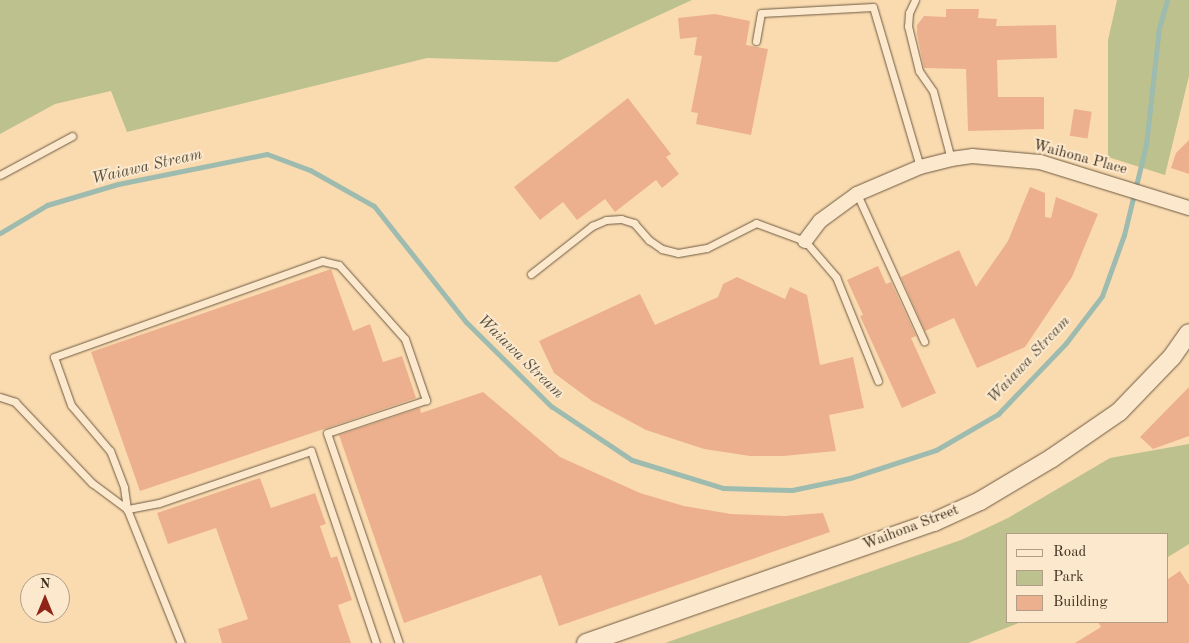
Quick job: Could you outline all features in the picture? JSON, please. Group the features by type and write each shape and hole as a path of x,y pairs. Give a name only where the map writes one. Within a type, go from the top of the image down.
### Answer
{"street":[{"name":"Waihona Place","path":"805,241 820,221 857,194 920,166 972,156 1040,162 1099,178 1183,206"},
{"name":"Waihona Street","path":"586,643 934,522 980,501 1052,458 1119,412 1172,357 1189,333"}],"lane":[{"path":"915,0 909,13 908,26 919,70 934,91 951,159"},
{"path":"756,41 761,13 873,7 920,166"},
{"path":"0,175 72,136"},
{"path":"857,194 924,341"},
{"path":"531,274 592,226 606,220 621,219 634,223 649,240 662,249 678,253 707,248 756,223 805,241 836,277 878,380"},
{"path":"181,643 128,509 124,487 110,451 71,405 54,357 322,261 339,265 405,339 426,400 327,433 399,643"},
{"path":"0,397 15,402 92,483 128,509 159,503 311,451 376,643"}],"green space":[{"path":"0,0 692,0 557,62 427,58 127,132 111,91 55,104 0,134"},
{"path":"1117,0 1189,0 1189,76 1165,175 1108,157 1108,40"},
{"path":"1189,444 1189,544 1169,556 1169,533 1006,533 1006,623 1018,623 968,643 665,643 961,540 1008,518 1110,458"}],"building":[{"path":"946,9 979,9 978,18 997,19 996,26 1056,25 1057,58 997,60 998,97 1044,97 1044,129 968,131 966,69 924,68 917,34 917,25 924,16 946,17"},
{"path":"715,14 750,21 746,45 768,49 751,135 696,124 698,113 691,112 702,56 694,55 697,37 680,39 678,18"},
{"path":"628,98 671,154 666,157 679,174 662,188 656,180 615,212 605,199 577,220 563,202 540,220 514,187"},
{"path":"1074,109 1092,112 1088,138 1070,136"},
{"path":"1189,140 1189,174 1171,168 1176,153"},
{"path":"1030,187 1045,193 1045,217 1051,218 1056,197 1098,214 1072,277 1025,347 977,368 954,318 925,331 901,277 959,250 976,287 1008,241"},
{"path":"878,266 886,284 891,282 916,336 911,338 936,393 902,408 860,316 863,315 847,280"},
{"path":"331,269 353,331 370,324 383,362 402,356 416,398 140,491 91,352"},
{"path":"737,277 785,299 790,287 807,295 820,365 853,357 864,408 829,415 836,451 783,456 750,456 704,449 646,430 592,401 554,373 539,341 640,294 655,325 718,297 723,284"},
{"path":"1189,387 1189,436 1153,449 1140,437"},
{"path":"483,392 560,457 640,493 684,506 731,514 784,516 823,513 830,532 559,626 541,575 404,623 339,435 420,408 421,413"},
{"path":"260,478 271,508 315,493 326,524 320,526 331,558 337,556 352,600 338,605 351,643 222,643 218,629 248,619 216,528 168,544 157,513"},
{"path":"1180,571 1189,585 1189,643 1075,643 1101,627 1099,623 1169,623 1169,578"}],"waterway":[{"name":"Waiawa Stream","path":"0,233 47,205 118,184 267,154 310,170 374,206 466,322 551,406 632,460 723,488 792,490 850,478 936,450 998,414 1066,343 1102,296 1124,235 1146,145 1159,28 1167,0"}]}
